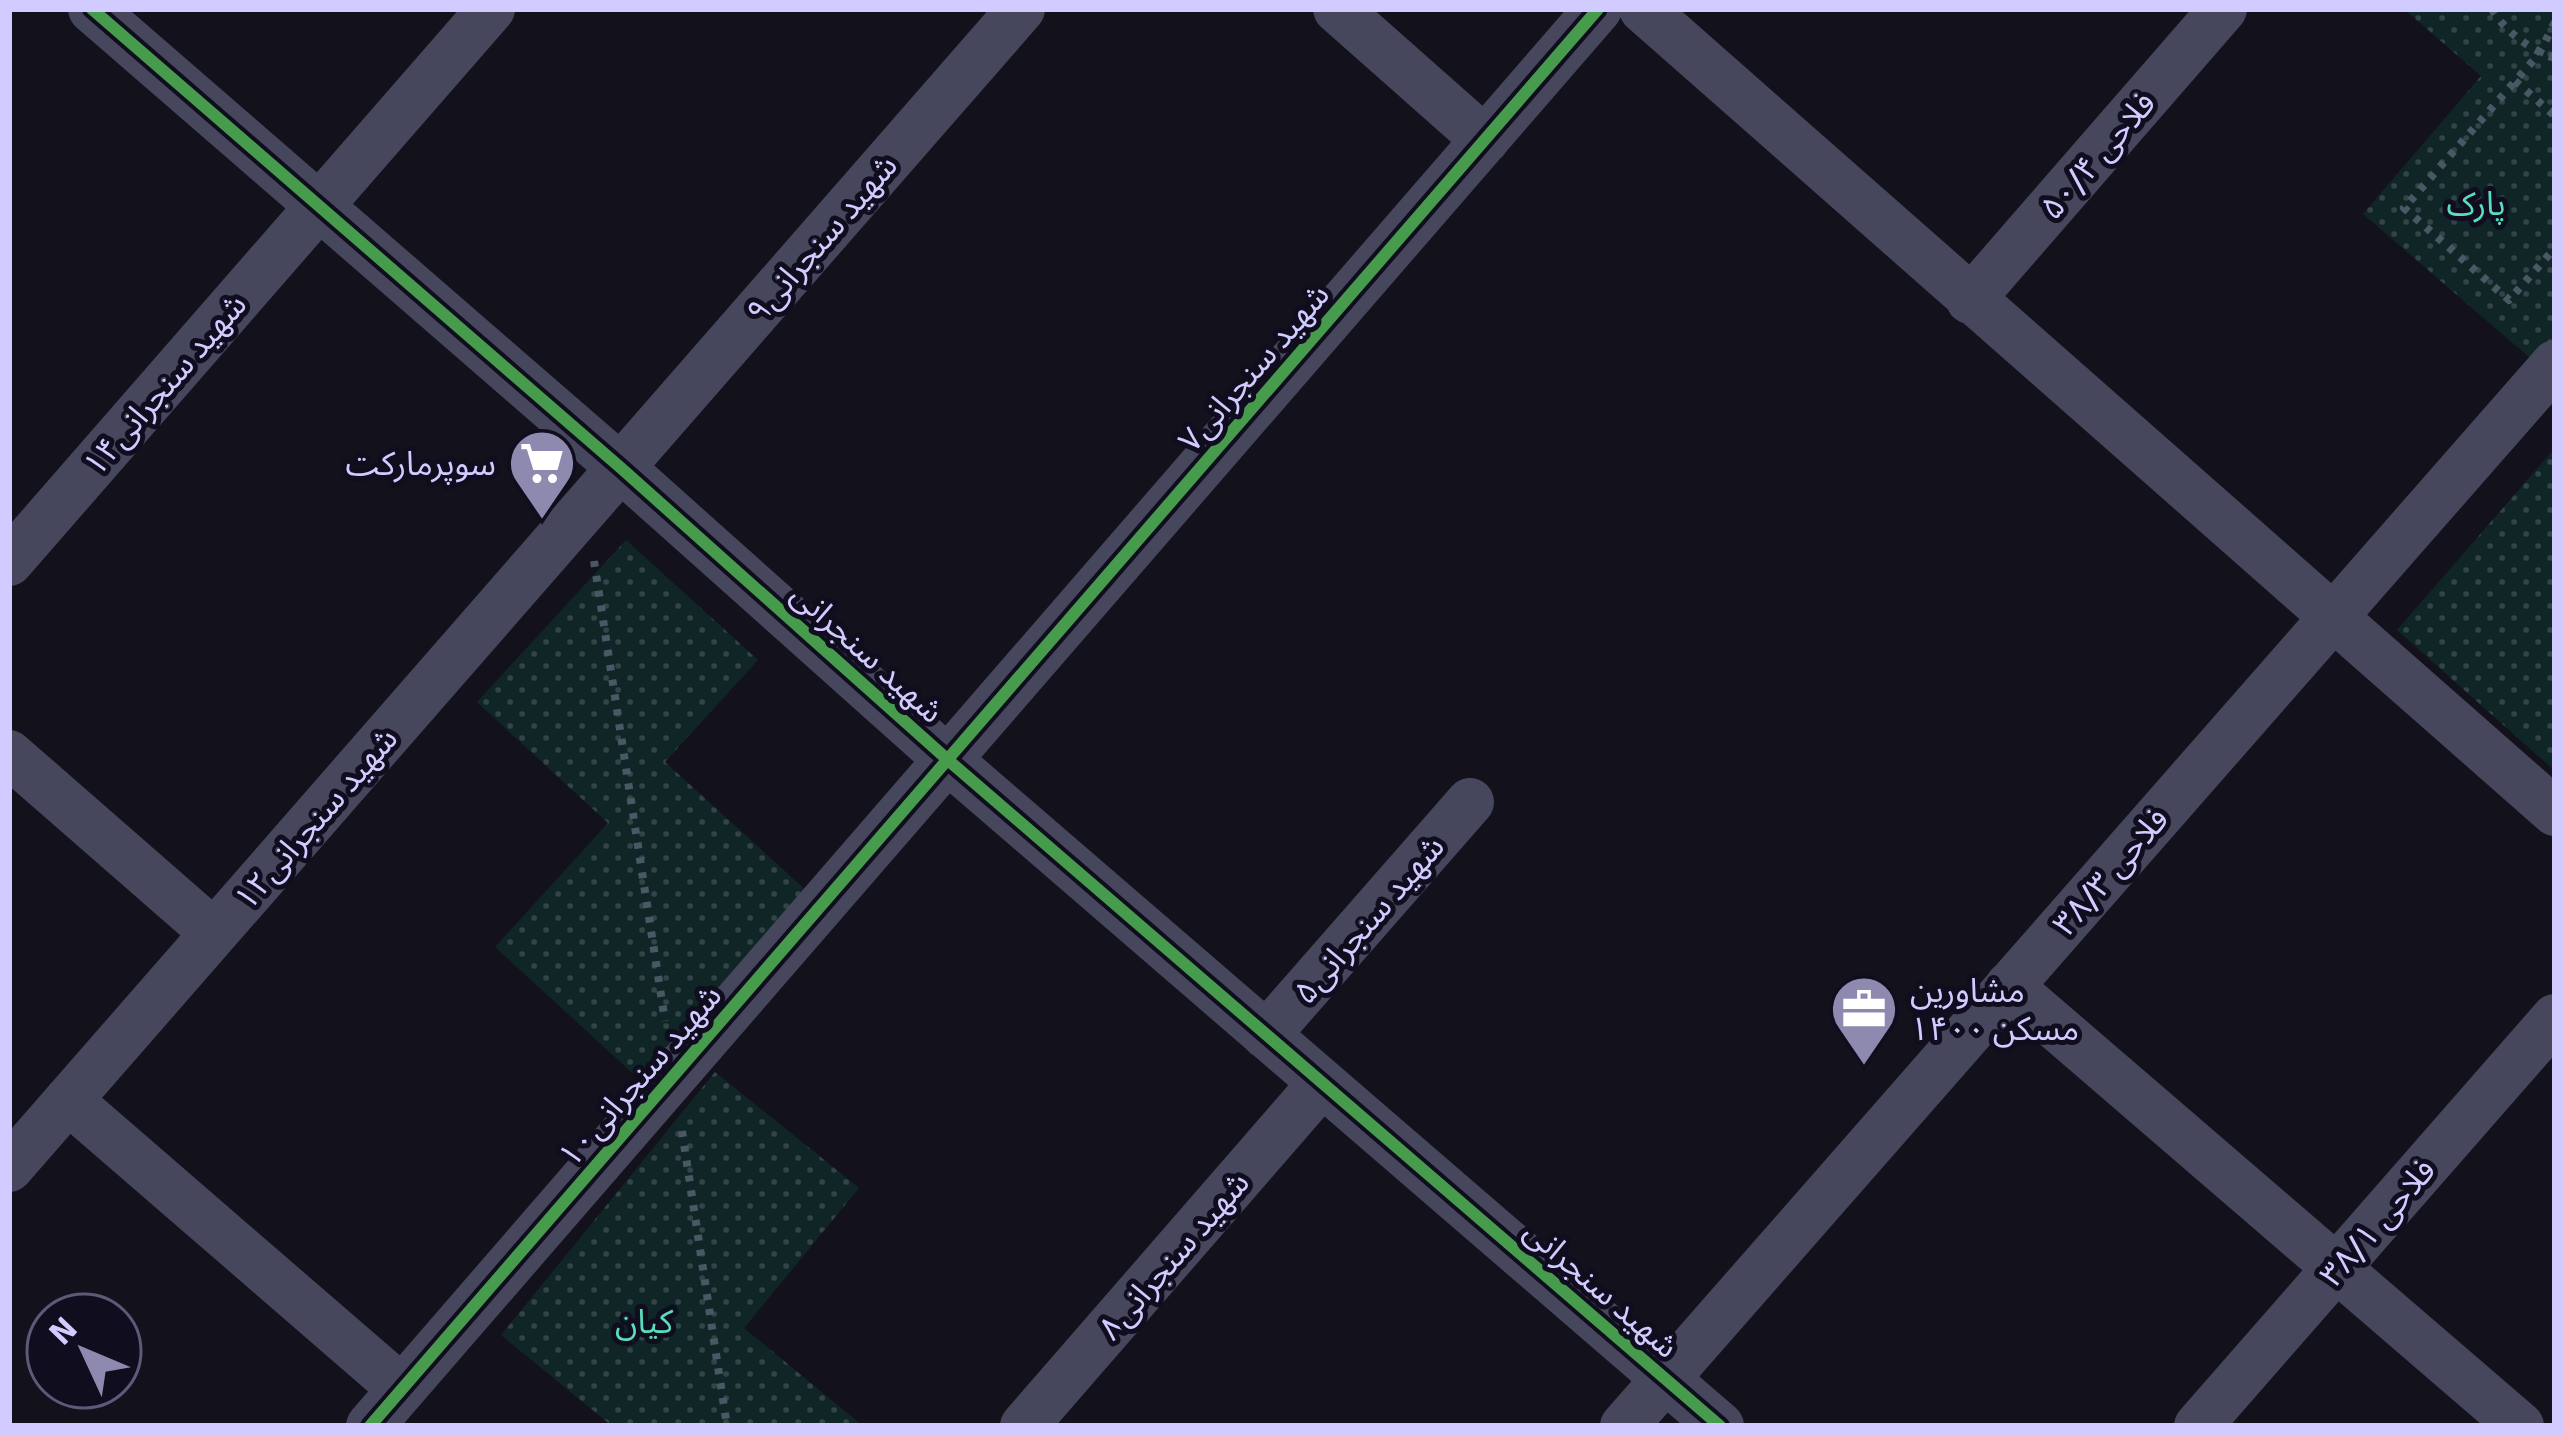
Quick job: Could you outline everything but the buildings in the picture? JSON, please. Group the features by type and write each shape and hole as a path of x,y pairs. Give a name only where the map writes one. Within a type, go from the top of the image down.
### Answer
{"street":[{"name":"شهید سنجرانی","path":"92,9 621,468 948,760 1720,1426"},
{"name":"شهید سنجرانی۱۴","path":"9,562 491,9"},
{"name":"شهید سنجرانی۹","path":"621,468 1021,9"},
{"path":"1337,9 1485,140"},
{"name":"شهید سنجرانی۷","path":"948,760 1598,9"},
{"path":"1643,9 2555,812"},
{"name":"فلاحی ۵۰/۴","path":"1970,300 2223,9"},
{"name":"فلاحی ۳۸/۳","path":"1624,1426 2555,364"},
{"name":"شهید سنجرانی۱۲","path":"9,1168 621,468"},
{"path":"9,754 214,933"},
{"name":"شهید سنجرانی۱۰","path":"370,1426 948,760"},
{"name":"شهید سنجرانی۵","path":"1266,1035 1470,802"},
{"path":"2009,986 2520,1426"},
{"name":"فلاحی ۳۸/۱","path":"2198,1426 2555,1018"},
{"name":"شهید سنجرانی۸","path":"1024,1426 1322,1083"},
{"path":"68,1100 402,1389"}],"path":[{"path":"2492,9 2498,20 2539,54 2555,58"},
{"path":"2498,20 2510,9"},
{"path":"2555,22 2539,54 2404,208 2510,300 2555,248"},
{"path":"2515,81 2555,116"},
{"path":"600,543 594,562 727,1426"}],"green space":[{"name":"پارک","path":"2404,9 2555,9 2555,342 2537,364 2363,214 2481,76"},
{"path":"2555,448 2555,771 2397,630"},
{"path":"626,540 758,660 665,762 810,894 640,1080 495,947 608,823 477,702"},
{"name":"کیان","path":"715,1072 859,1188 744,1328 863,1426 612,1426 501,1335"}],"cycle path":[{"path":"92,9 621,468 948,760 1720,1426"},
{"path":"370,1426 1598,9"}],"place":[{"name":"سوپرمارکت","path":"542,522"},
{"name":"مشاورین مسکن ۱۴۰۰","path":"1864,1068"}]}
